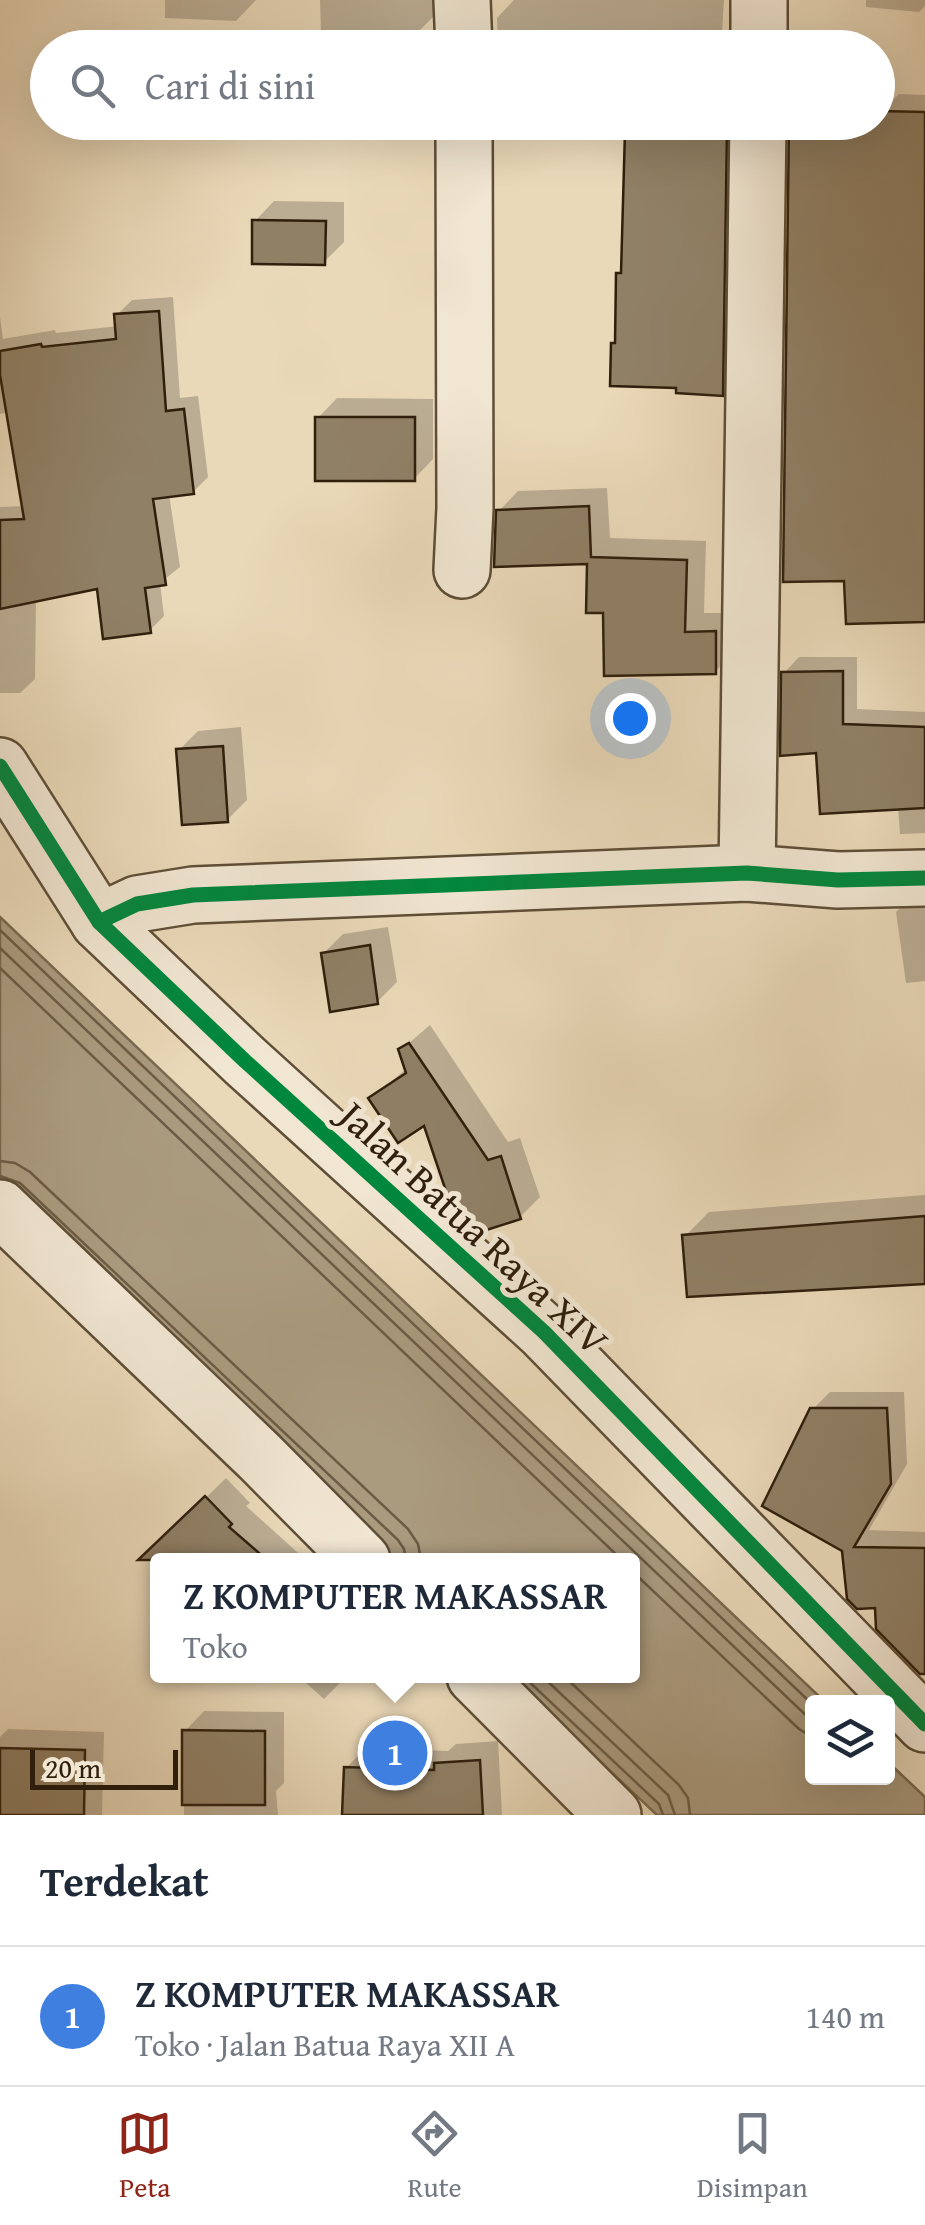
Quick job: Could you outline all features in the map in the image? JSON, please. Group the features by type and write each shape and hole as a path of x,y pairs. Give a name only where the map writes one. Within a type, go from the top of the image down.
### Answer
{"street":[{"path":"462,0 463,30"},
{"path":"759,30 760,0"},
{"path":"462,570 464,140"},
{"path":"748,873 758,140"},
{"name":"Jalan Batua Raya XIV","path":"0,766 99,922 245,1061 544,1332 925,1724"},
{"path":"99,922 137,904 194,895 748,873 838,880 925,878"},
{"path":"0,1208 355,1553"},
{"path":"482,1683 613,1815"}],"water":[{"path":"0,917 818,1695 805,1695 805,1785 895,1785 895,1769 925,1797 925,1815 657,1815 516,1683 640,1683 640,1553 380,1553 0,1195"}],"building":[{"path":"895,111 925,112 925,622 846,624 844,581 783,582 789,140 895,140"},
{"path":"625,140 727,140 723,396 676,393 676,388 610,386 616,273 621,273"},
{"path":"252,220 326,221 325,265 252,264"},
{"path":"159,311 166,411 184,409 194,494 153,499 166,585 145,588 151,633 103,639 97,589 0,609 0,520 24,519 0,375 0,351 116,339 114,314"},
{"path":"315,417 415,417 415,481 315,481"},
{"path":"589,506 591,557 687,560 685,632 716,631 716,674 604,676 603,613 586,613 587,564 494,567 496,510"},
{"path":"843,671 843,724 925,727 925,808 820,814 816,753 780,756 781,672"},
{"path":"223,746 228,822 182,825 176,749"},
{"path":"370,945 378,1004 330,1012 321,953"},
{"path":"409,1043 488,1160 501,1156 521,1219 480,1232 451,1206 424,1126 398,1143 368,1098 406,1073 398,1049"},
{"path":"925,1216 925,1284 687,1297 682,1235"},
{"path":"810,1408 887,1408 891,1484 854,1547 925,1548 925,1674 920,1674 876,1629 875,1608 857,1609 847,1599 842,1551 762,1506"},
{"path":"205,1496 232,1524 229,1527 259,1553 150,1553 150,1560 138,1560"},
{"path":"182,1730 265,1731 265,1805 182,1805"},
{"path":"0,1748 85,1750 84,1815 0,1815"},
{"path":"480,1760 483,1815 342,1815 344,1767 434,1770 434,1763"}],"cycle path":[{"path":"0,766 99,922 245,1061 544,1332 925,1724"},
{"path":"99,922 137,904 193,895 747,873 838,880 925,878"}],"place":[{"name":"Z KOMPUTER MAKASSAR","path":"395,1753"}]}
